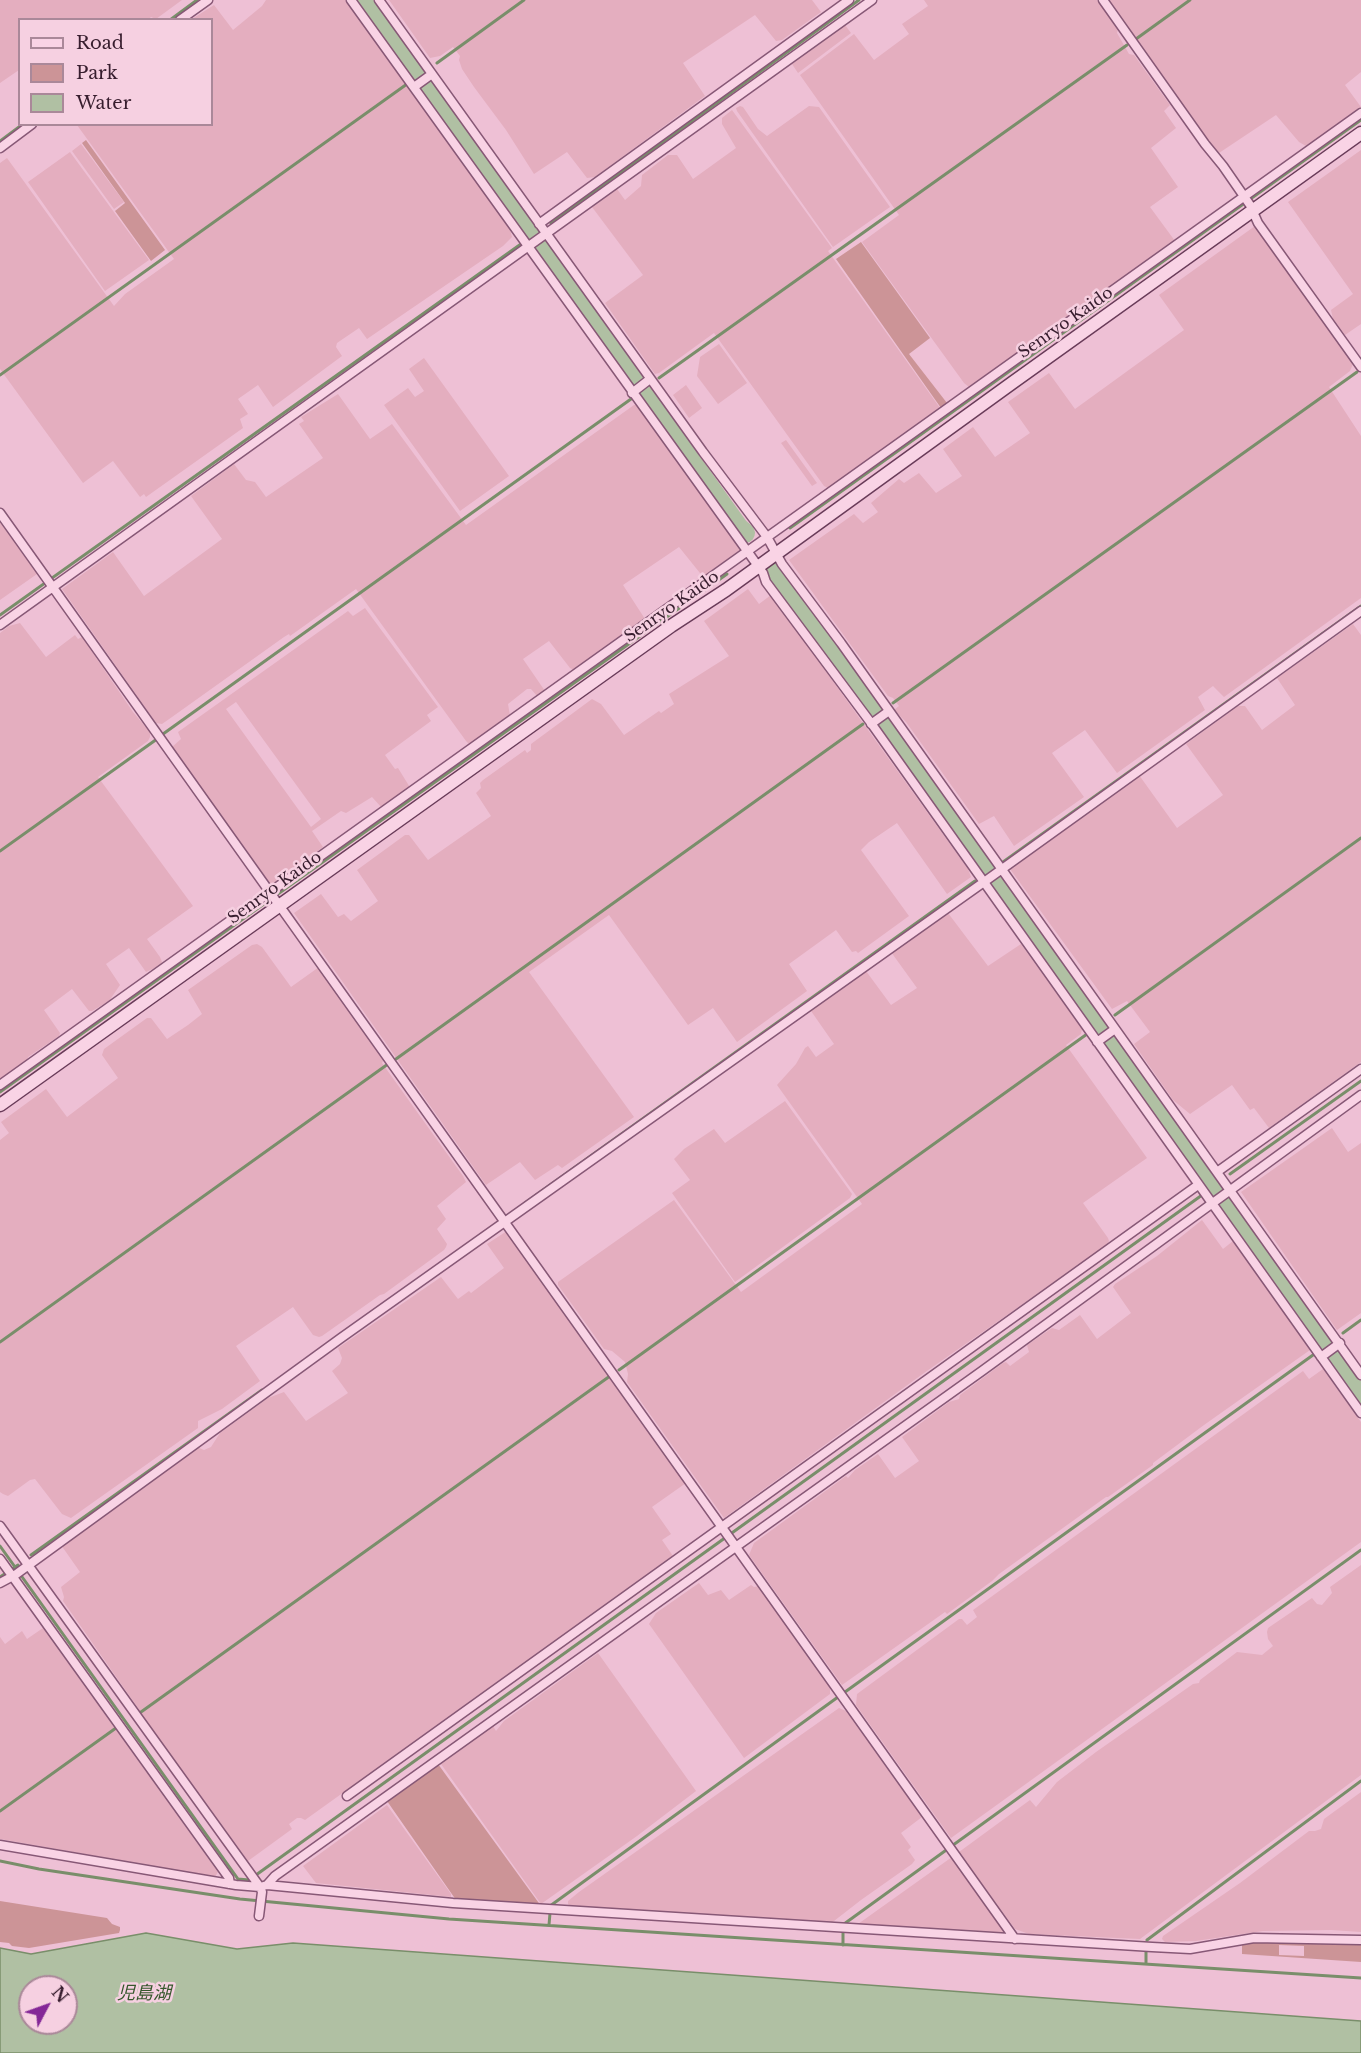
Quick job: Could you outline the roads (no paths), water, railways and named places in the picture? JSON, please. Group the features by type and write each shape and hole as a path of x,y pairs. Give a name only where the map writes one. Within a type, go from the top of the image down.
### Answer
{"street":[{"path":"183,18 208,0"},
{"path":"351,0 634,392 758,567 766,582 872,723 985,881 1361,1413"},
{"path":"379,0 429,76 539,224 545,236 647,382 767,537 998,871 1216,1172 1336,1346 1361,1375"},
{"path":"539,224 849,0"},
{"path":"0,625 50,583 527,244 545,236 872,0"},
{"path":"1103,0 1248,203 1258,223 1361,367"},
{"path":"412,84 429,76"},
{"path":"0,1085 275,898 767,537 1248,203 1361,113"},
{"path":"0,148 29,126"},
{"name":"Senryo Kaido","path":"0,1105 275,898 758,567 1248,203 1361,133"},
{"path":"634,392 647,382"},
{"path":"0,513 1015,1939"},
{"path":"0,1583 1361,611"},
{"path":"872,723 887,713"},
{"path":"1094,1036 1112,1031"},
{"path":"1216,1172 1361,1069"},
{"path":"347,1796 729,1536 1207,1195 1228,1191 1361,1095"},
{"path":"259,1884 285,1869 729,1536 1207,1195"},
{"path":"1322,1356 1336,1346"},
{"path":"0,1526 16,1571 229,1878 237,1885"},
{"path":"0,1559 16,1571 259,1884 259,1912"},
{"path":"0,1845 237,1885 259,1884 453,1903 1190,1949 1254,1938 1361,1940"}],"water":[{"name":"児島湖","path":"146,1933 237,1949 293,1943 1361,2021 1361,2053 0,2053 0,1948 31,1954"}],"waterway":[{"path":"173,18 197,0"},
{"path":"361,0 739,528 745,533"},
{"path":"437,63 524,0"},
{"path":"551,223 859,0"},
{"path":"1136,39 1190,0"},
{"path":"659,378 1127,45"},
{"path":"0,375 421,74"},
{"path":"790,528 1361,120"},
{"path":"0,141 20,126"},
{"path":"0,615 535,234"},
{"path":"893,703 1357,372"},
{"path":"638,394 645,389"},
{"path":"163,734 631,399"},
{"path":"774,573 1361,1398"},
{"path":"0,1092 727,574"},
{"path":"1003,862 1361,606"},
{"path":"871,718 879,713"},
{"path":"396,1059 863,724"},
{"path":"0,851 157,739"},
{"path":"1115,1015 1361,838"},
{"path":"983,875 991,870"},
{"path":"525,1203 975,881"},
{"path":"619,1370 1101,1024"},
{"path":"0,1342 388,1064"},
{"path":"1230,1174 1361,1081"},
{"path":"0,1546 238,1879 249,1880 1216,1185"},
{"path":"1343,1333 1361,1320"},
{"path":"1320,1349 1328,1343"},
{"path":"845,1692 1313,1355"},
{"path":"141,1712 610,1376"},
{"path":"31,1555 262,1390"},
{"path":"844,1924 1361,1550"},
{"path":"0,1577 18,1565"},
{"path":"550,1906 838,1697"},
{"path":"0,1811 116,1728"},
{"path":"1147,1940 1361,1781"},
{"path":"0,1861 39,1869 240,1899 449,1919 1361,1978"},
{"path":"549,1925 550,1913"},
{"path":"843,1933 843,1945"},
{"path":"1146,1951 1146,1964"}]}
